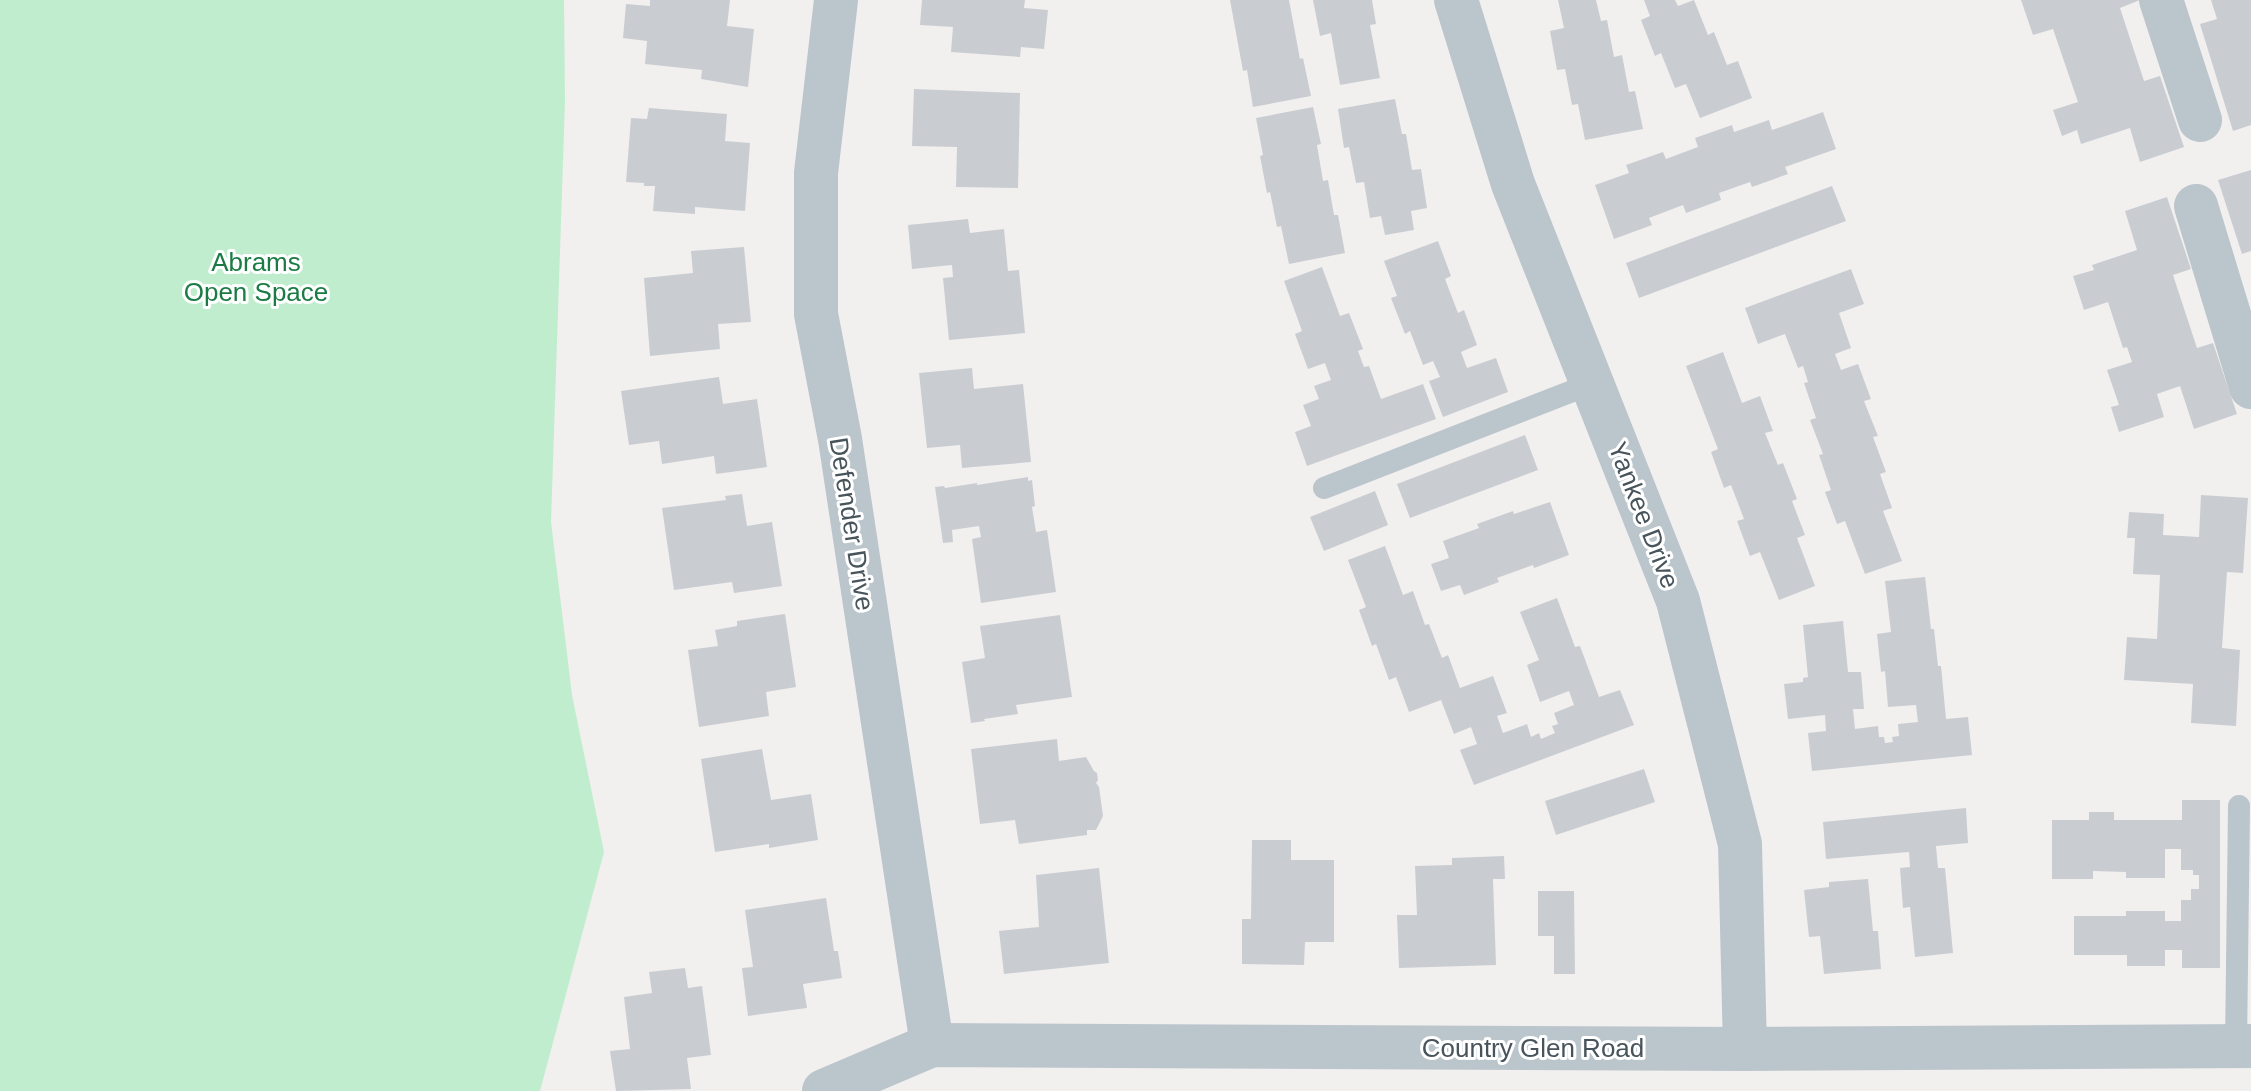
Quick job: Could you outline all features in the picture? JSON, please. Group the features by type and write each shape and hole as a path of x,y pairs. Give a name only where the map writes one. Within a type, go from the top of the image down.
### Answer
{"street":[{"name":"Defender Drive","path":"836,0 816,173 816,314 840,439 932,1045"},
{"name":"Yankee Drive","path":"1456,0 1513,184 1678,601 1740,844 1745,1049"},
{"path":"2161,0 2200,120"},
{"path":"2196,206 2251,387"},
{"name":"Country Glen Road","path":"824,1091 932,1045 1745,1049 2243,1047"}],"lane":[{"path":"1324,488 1593,383"},
{"path":"2239,806 2243,1047"}],"green space":[{"name":"Abrams Open Space","path":"0,0 564,0 565,101 551,522 572,695 604,852 540,1091 0,1091"}],"building":[{"path":"650,0 730,0 727,26 754,29 748,87 701,79 702,70 645,64 647,41 623,38 626,4 650,6"},
{"path":"922,0 1025,0 1024,8 1048,10 1044,49 1021,47 1020,57 951,52 953,27 920,25"},
{"path":"1230,0 1289,0 1300,59 1303,58 1311,96 1253,107"},
{"path":"1313,0 1372,0 1376,24 1370,25 1380,78 1340,85 1331,33 1320,36"},
{"path":"1558,0 1596,0 1601,21 1607,20 1614,57 1622,55 1629,92 1635,91 1643,129 1585,140 1578,104 1572,105 1565,69 1557,70 1550,31 1564,28"},
{"path":"1644,0 1675,0 1678,6 1694,0 1708,35 1714,32 1727,65 1738,61 1752,98 1700,118 1686,84 1675,88 1661,53 1655,56 1641,20 1650,16"},
{"path":"2021,0 2140,0 2120,8 2144,81 2160,76 2184,147 2140,162 2130,128 2081,144 2077,130 2062,136 2053,110 2078,102 2053,29 2033,35"},
{"path":"2211,0 2251,0 2251,125 2233,131 2200,24 2217,19"},
{"path":"914,89 1020,93 1018,188 956,187 957,147 912,146"},
{"path":"1395,99 1402,134 1406,134 1412,170 1421,169 1427,208 1411,211 1414,230 1385,235 1381,216 1370,218 1364,182 1356,183 1349,147 1344,148 1338,109"},
{"path":"1313,107 1321,144 1317,145 1323,181 1328,180 1345,253 1289,264 1281,226 1277,227 1270,192 1267,193 1256,118"},
{"path":"649,108 727,114 725,141 750,143 745,211 695,207 695,214 653,211 655,186 626,182 631,118 647,119"},
{"path":"1823,112 1836,149 1785,167 1788,174 1752,187 1750,182 1719,193 1721,200 1686,213 1683,205 1649,218 1652,225 1614,239 1595,185 1629,173 1626,165 1663,152 1666,159 1698,147 1695,138 1732,125 1734,132 1769,120 1772,130"},
{"path":"2251,170 2251,251 2242,254 2218,180"},
{"path":"1832,186 1846,221 1639,298 1626,263"},
{"path":"2167,197 2191,269 2173,275 2197,348 2213,343 2237,414 2194,429 2180,386 2157,394 2164,417 2119,432 2111,407 2119,405 2107,370 2132,362 2127,347 2123,348 2108,302 2084,310 2073,276 2094,270 2092,265 2137,250 2125,211"},
{"path":"968,219 970,233 1004,229 1008,271 1019,270 1025,333 949,340 943,278 953,277 952,265 912,269 908,225"},
{"path":"1438,241 1451,276 1445,279 1458,313 1464,310 1477,345 1461,352 1467,368 1496,358 1508,392 1443,417 1429,381 1440,377 1433,361 1423,365 1410,331 1405,334 1391,298 1397,296 1384,261"},
{"path":"744,247 751,322 718,324 720,349 650,356 644,278 693,273 691,251"},
{"path":"1322,267 1340,316 1349,313 1363,349 1358,351 1364,367 1369,366 1381,399 1423,384 1436,419 1307,466 1295,432 1311,426 1303,405 1319,399 1314,386 1331,380 1325,363 1308,369 1295,334 1302,331 1284,281"},
{"path":"1851,269 1864,304 1839,313 1851,348 1835,354 1841,370 1858,364 1871,399 1864,401 1878,436 1873,437 1886,472 1880,474 1892,508 1883,511 1902,561 1865,574 1845,521 1837,524 1825,492 1831,490 1819,455 1823,454 1810,420 1816,418 1804,383 1808,382 1803,366 1798,368 1785,334 1758,344 1745,308"},
{"path":"1723,352 1742,403 1760,396 1773,431 1765,433 1778,465 1783,463 1797,499 1792,501 1805,535 1797,538 1815,586 1779,600 1760,552 1750,556 1737,521 1744,519 1731,485 1724,488 1711,452 1718,449 1686,366"},
{"path":"972,368 974,389 1023,384 1031,462 962,468 960,445 927,448 919,373"},
{"path":"719,377 723,404 757,399 767,467 716,474 714,456 662,464 659,441 629,445 621,391"},
{"path":"1525,435 1538,470 1410,518 1397,484"},
{"path":"1028,477 1028,481 1032,480 1036,532 1047,530 1056,592 981,603 972,539 981,537 979,526 952,530 953,542 943,543 935,487 977,485"},
{"path":"1375,491 1388,525 1324,551 1310,517"},
{"path":"742,494 747,526 772,522 782,586 734,593 732,582 674,590 662,508 726,500 725,496"},
{"path":"2201,495 2248,498 2243,573 2227,572 2222,648 2240,650 2236,726 2191,723 2193,684 2124,680 2127,637 2157,639 2160,575 2133,574 2135,538 2127,538 2129,512 2164,514 2163,535 2199,537"},
{"path":"1550,502 1569,555 1497,578 1499,582 1464,595 1460,585 1441,591 1431,564 1449,558 1443,541 1479,528 1477,524"},
{"path":"1385,546 1403,595 1413,591 1425,625 1429,624 1442,658 1448,655 1460,688 1493,676 1507,713 1497,716 1503,733 1527,724 1531,737 1539,733 1541,739 1555,733 1552,726 1558,724 1554,713 1574,705 1569,691 1540,702 1527,665 1539,660 1520,612 1557,598 1575,647 1580,646 1599,697 1620,690 1634,725 1474,785 1460,750 1477,744 1471,727 1454,734 1441,700 1409,712 1396,677 1389,680 1376,644 1372,646 1359,610 1366,607 1348,560"},
{"path":"1925,577 1931,629 1934,629 1938,666 1941,666 1946,719 1968,717 1972,755 1812,771 1808,733 1826,731 1825,715 1788,719 1784,684 1803,682 1803,678 1808,677 1803,625 1843,621 1848,672 1861,672 1864,709 1853,709 1855,729 1878,726 1879,737 1884,737 1885,743 1893,742 1892,737 1899,736 1898,724 1918,722 1916,705 1888,707 1877,634 1891,632 1885,581"},
{"path":"785,614 796,687 766,692 769,716 699,727 688,650 718,646 715,630 737,626 737,621"},
{"path":"1060,615 1072,697 1016,705 1018,714 971,723 962,662 985,658 980,626"},
{"path":"1057,739 1059,761 1086,757 1097,773 1103,816 1096,830 1087,830 1087,835 1019,844 1015,820 980,824 971,749"},
{"path":"762,749 771,800 811,794 818,840 715,852 701,759"},
{"path":"1644,769 1655,802 1556,835 1545,801"},
{"path":"2182,800 2220,800 2220,968 2182,968 2182,950 2165,950 2165,966 2127,966 2127,955 2074,955 2074,916 2126,916 2126,911 2165,911 2165,921 2181,921 2181,900 2191,900 2191,889 2199,889 2199,875 2193,875 2193,870 2181,870 2181,849 2165,849 2165,878 2126,878 2126,872 2093,871 2093,879 2052,879 2052,820 2089,820 2089,812 2114,812 2114,820 2182,820"},
{"path":"1966,808 1968,843 1936,846 1938,868 1945,868 1953,953 1915,957 1910,907 1903,908 1900,868 1910,867 1909,852 1826,859 1823,822"},
{"path":"1252,840 1291,840 1291,860 1334,860 1334,942 1305,942 1304,965 1242,964 1242,919 1251,919"},
{"path":"1504,856 1505,879 1493,879 1496,965 1399,968 1397,915 1417,915 1415,866 1452,865 1452,858"},
{"path":"1099,868 1109,963 1004,974 999,931 1039,927 1036,875"},
{"path":"1868,879 1873,931 1878,931 1881,969 1824,974 1820,936 1809,937 1804,890 1829,887 1829,882"},
{"path":"1538,891 1574,891 1575,974 1554,974 1554,936 1538,936"},
{"path":"826,898 834,951 838,951 842,978 803,984 807,1008 748,1016 742,968 753,967 745,910"},
{"path":"685,968 688,988 702,986 711,1055 687,1058 691,1089 616,1091 610,1051 630,1049 624,997 652,993 649,972"}]}
